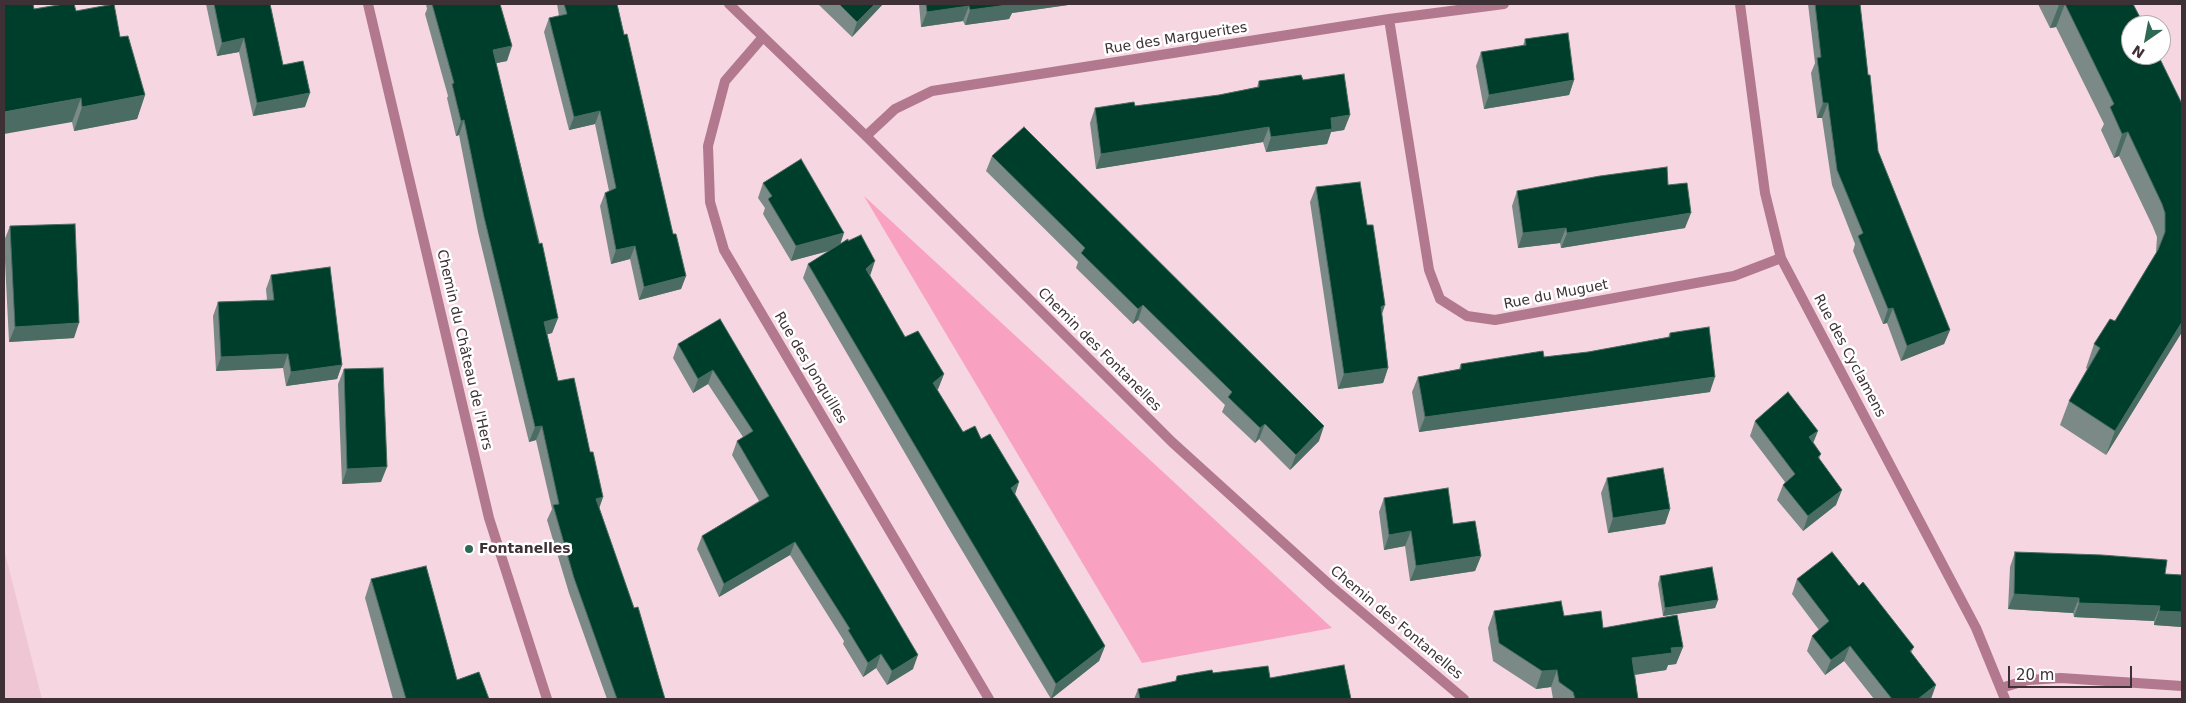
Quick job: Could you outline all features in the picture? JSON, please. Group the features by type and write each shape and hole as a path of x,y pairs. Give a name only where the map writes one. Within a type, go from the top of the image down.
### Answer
{"street":[{"name":"Chemin du Château de l'Hers","path":"368,4 489,518 547,699"},
{"name":"Chemin des Fontanelles","path":"729,4 866,136 1172,442 1332,587 1464,699"},
{"name":"Rue des Marguerites","path":"866,136 895,109 932,91 1504,4"},
{"name":"Rue des Cyclamens","path":"1740,4 1765,193 1782,258 1976,628 2005,699"},
{"name":"Rue du Muguet","path":"1389,20 1429,270 1440,299 1467,316 1495,320 1734,276 1782,258"},
{"name":"Rue des Jonquilles","path":"763,37 725,81 708,146 710,202 724,250 989,699"},
{"path":"2001,688 2028,680 2061,678 2182,686"}],"shaded area":[{"path":"864,196 1332,628 1142,663"},
{"path":"4,549 42,699 4,699"}],"building":[{"path":"4,4 33,4 34,9 74,4 76,11 114,4 120,37 128,36 145,95 82,107 81,98 4,112"},
{"path":"214,4 270,4 283,65 303,61 310,93 257,103 244,38 222,43"},
{"path":"432,4 500,4 512,46 493,50 539,244 542,243 558,318 544,322 558,381 574,378 590,452 593,452 603,497 596,499 634,608 638,607 665,699 617,699 574,578 553,505 559,504 542,426 535,427 484,217 464,120 461,121 452,84 454,83"},
{"path":"564,4 617,4 624,35 627,34 673,234 676,234 686,276 644,287 635,246 616,250 605,193 616,188 600,111 574,117 549,18 567,14"},
{"path":"839,4 875,4 857,22"},
{"path":"926,4 1015,4 970,10 969,6 927,12"},
{"path":"1815,4 1860,4 1878,151 1950,330 1907,346 1893,308 1888,309 1858,236 1863,233 1837,170 1828,103 1823,103 1817,58 1821,57"},
{"path":"2065,4 2133,4 2139,15 2121,15 2121,65 2163,65 2182,104 2182,322 2115,431 2069,401 2100,348 2094,344 2110,319 2115,321 2158,250 2165,232 2165,213 2128,132 2122,134 2110,107 2114,104"},
{"path":"1568,33 1574,80 1489,95 1481,52 1526,45 1525,39"},
{"path":"1344,74 1350,115 1331,118 1332,129 1271,137 1269,127 1101,154 1095,108 1134,102 1135,106 1219,95 1259,87 1259,81 1301,75 1303,80"},
{"path":"1024,127 1324,426 1296,455 1265,424 1260,428 1228,397 1232,392 1143,305 1138,309 1081,253 1085,248 992,156"},
{"path":"801,159 844,233 796,246 768,199 772,196 763,183"},
{"path":"1667,167 1668,185 1687,183 1691,213 1567,233 1566,228 1523,233 1517,191 1600,176"},
{"path":"1360,182 1367,225 1373,225 1385,305 1381,307 1388,368 1344,374 1316,187"},
{"path":"75,224 79,323 15,327 10,226"},
{"path":"861,235 875,261 866,269 905,337 918,331 944,374 933,383 963,432 975,426 981,439 990,434 1019,482 1011,488 1105,646 1056,684 808,264 848,239 848,241"},
{"path":"330,267 342,365 291,372 288,354 221,357 218,302 274,300 271,275"},
{"path":"720,319 918,655 892,671 881,654 868,663 848,630 850,629 795,542 724,584 702,536 769,496 737,441 753,431 713,370 698,379 678,344"},
{"path":"1709,327 1715,377 1425,417 1418,377 1461,369 1461,364 1543,351 1544,357 1588,352 1670,337 1670,333"},
{"path":"383,368 387,467 347,469 344,369"},
{"path":"1788,392 1818,431 1809,437 1821,454 1818,457 1842,490 1808,516 1783,485 1795,474 1755,421"},
{"path":"1663,468 1670,509 1613,518 1607,478"},
{"path":"1448,488 1453,524 1475,521 1481,556 1416,566 1411,531 1389,535 1384,498"},
{"path":"1832,552 1859,586 1863,582 1914,647 1910,651 1936,685 1918,699 1892,699 1850,646 1831,660 1812,636 1829,621 1797,579"},
{"path":"2015,552 2102,555 2167,560 2165,574 2182,575 2182,612 2159,611 2160,606 2079,603 2079,598 2014,594"},
{"path":"426,566 457,680 479,672 489,699 406,699 371,579"},
{"path":"1712,567 1718,600 1665,608 1660,576"},
{"path":"1561,601 1564,616 1601,611 1603,628 1677,615 1683,647 1671,648 1672,653 1632,658 1638,699 1575,699 1573,692 1559,682 1557,670 1542,671 1499,643 1494,611"},
{"path":"1344,665 1351,699 1140,699 1138,689 1176,681 1177,676 1212,670 1213,673 1268,666 1270,678"}],"place":[{"name":"Fontanelles","path":"469,549"}]}
